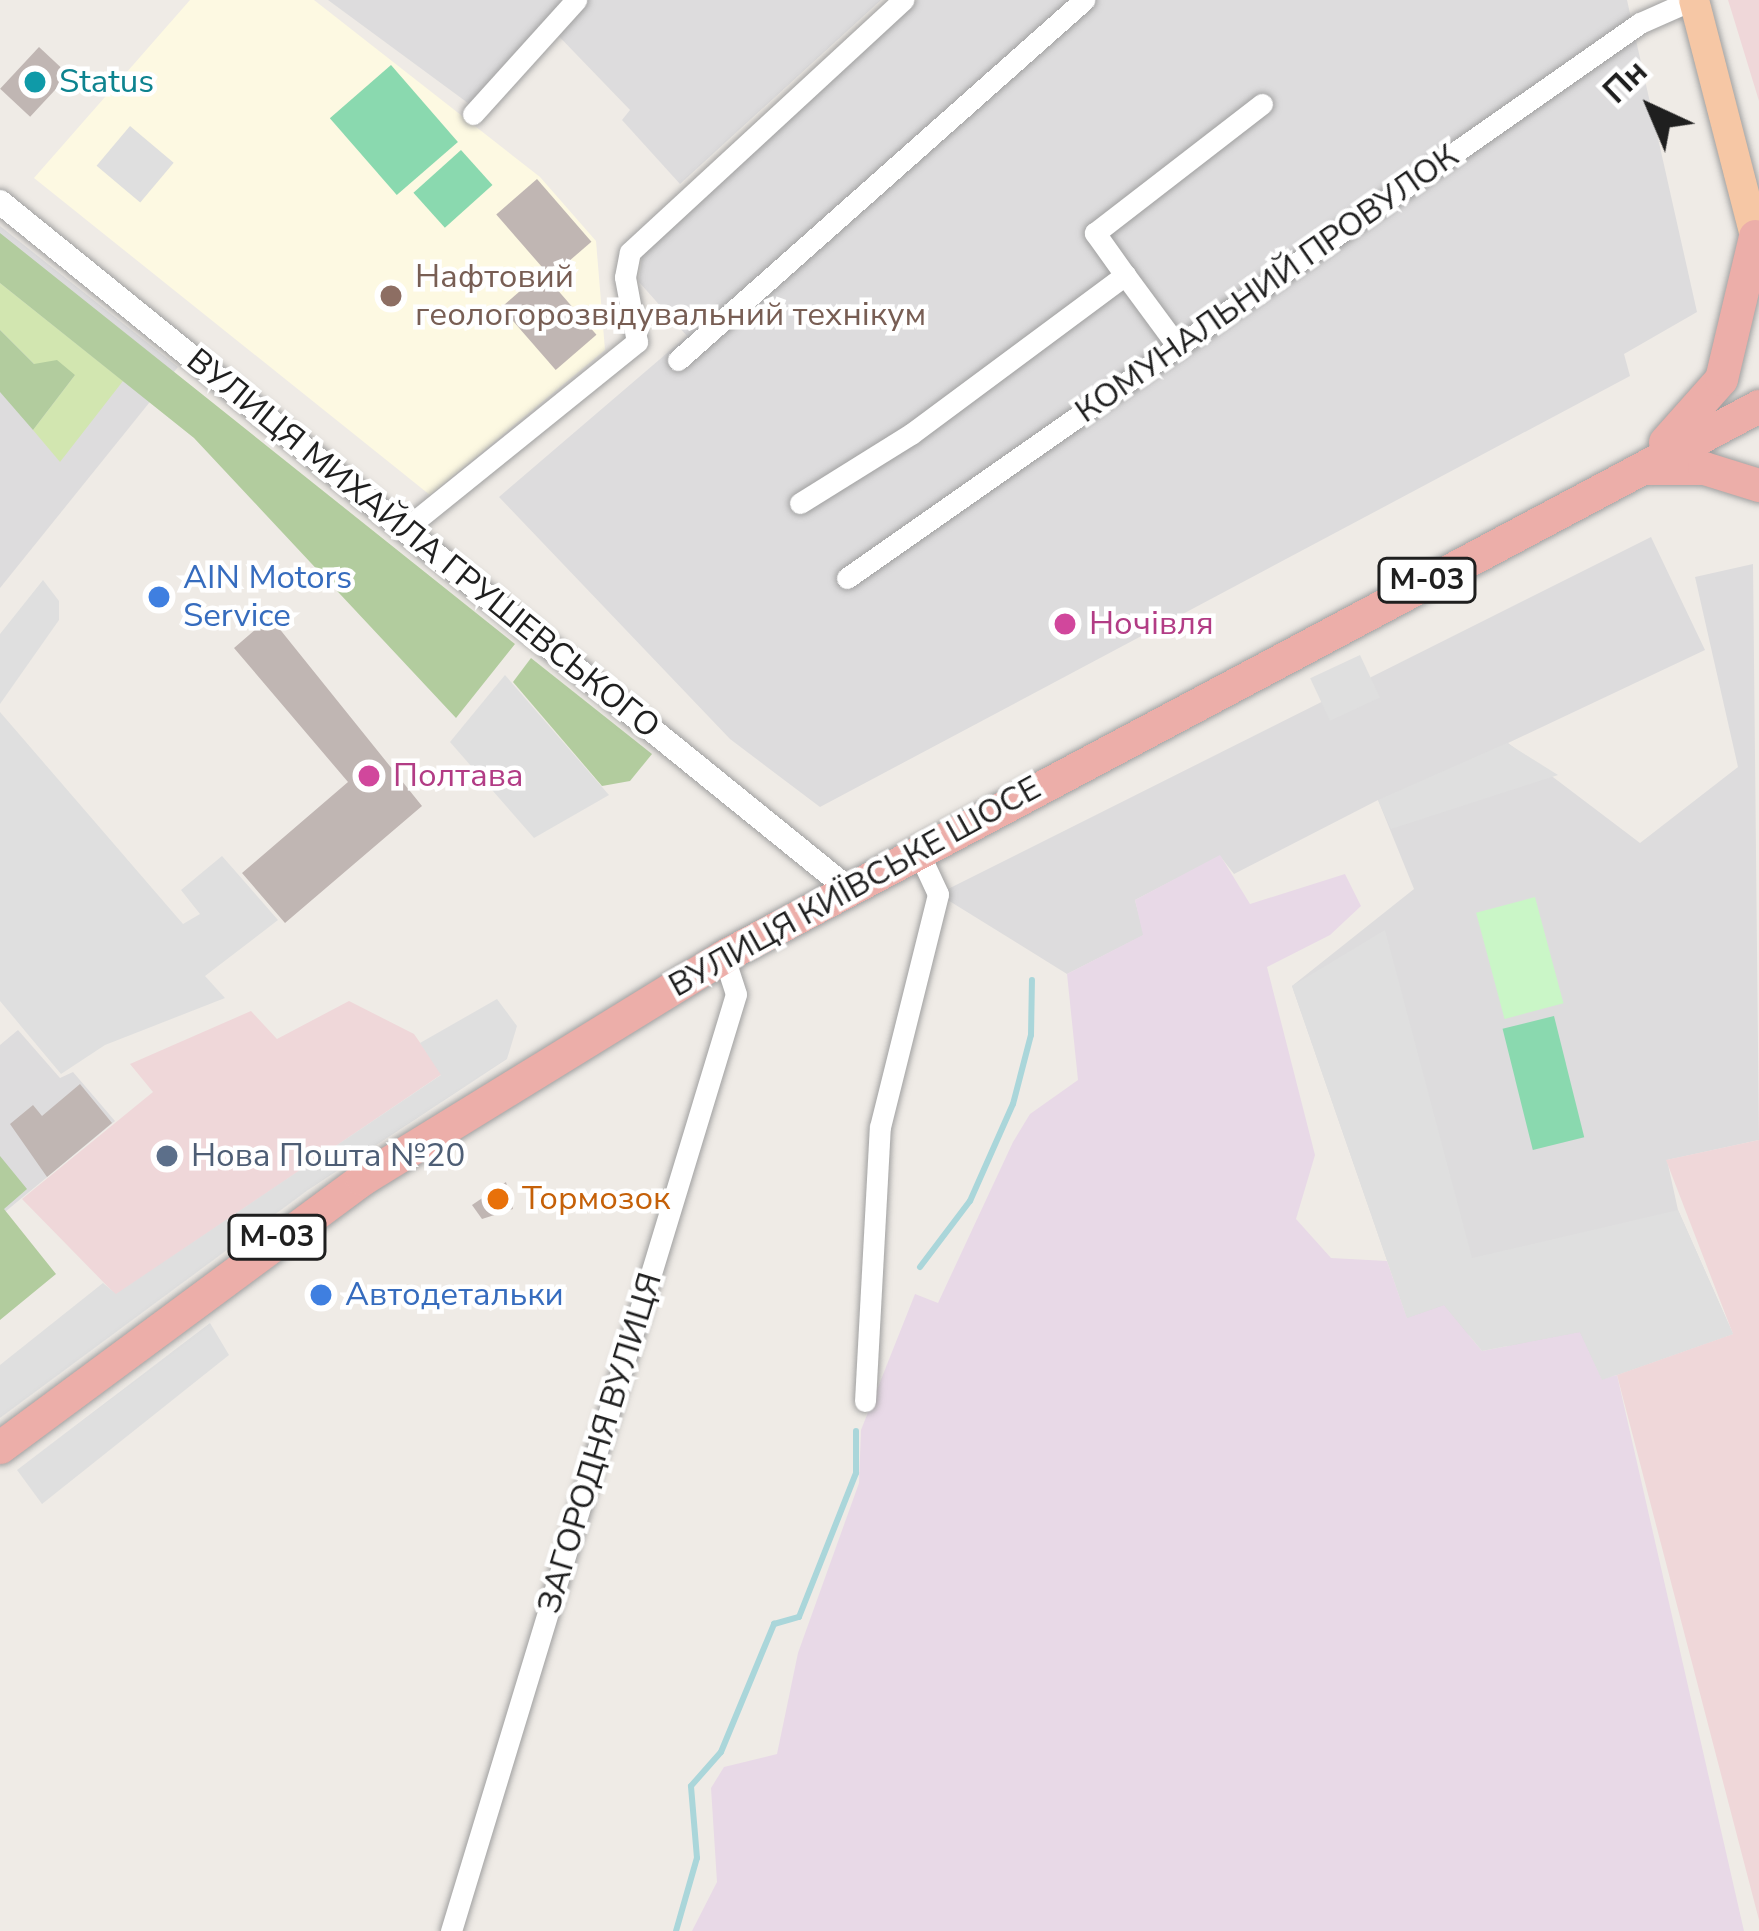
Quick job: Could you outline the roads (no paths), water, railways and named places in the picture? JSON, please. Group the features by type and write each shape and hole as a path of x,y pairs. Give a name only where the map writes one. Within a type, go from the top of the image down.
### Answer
{"highway":[{"path":"1639,468 1720,379 1758,243"},
{"name":"ВУЛИЦЯ КИЇВСЬКЕ ШОСЕ","path":"0,1447 362,1179 724,956 917,849 1759,406"},
{"path":"1639,468 1704,468 1759,485"}],"main road":[{"path":"1693,0 1758,243"}],"street":[{"path":"473,114 577,0"},
{"path":"404,530 637,342 625,277 630,252 903,0"},
{"path":"678,360 1084,0"},
{"name":"КОМУНАЛЬНИЙ ПРОВУЛОК","path":"847,578 1640,23 1693,0"},
{"path":"1178,347 1095,233 1262,104"},
{"name":"ВУЛИЦЯ МИХАЙЛА ГРУШЕВСЬКОГО","path":"0,202 846,887"},
{"path":"800,503 911,434 1125,275"},
{"path":"865,1401 880,1127 938,894 917,849"},
{"name":"ЗАГОРОДНЯ ВУЛИЦЯ","path":"451,1931 736,994 724,956"}],"waterway":[{"path":"920,1267 970,1201 1013,1104 1031,1035 1032,980"},
{"path":"676,1931 697,1858 691,1786 721,1752 774,1624 799,1617 856,1473 856,1431"}],"place":[{"name":"Status","path":"35,82"},
{"name":"Нафтовий геологорозвідувальний технікум","path":"391,296"},
{"name":"AIN Motors Service","path":"159,597"},
{"name":"Ночівля","path":"1065,624"},
{"name":"Полтава","path":"369,776"},
{"name":"Нова Пошта №20","path":"167,1156"},
{"name":"Тормозок","path":"498,1199"},
{"name":"Автодетальки","path":"321,1295"}]}
